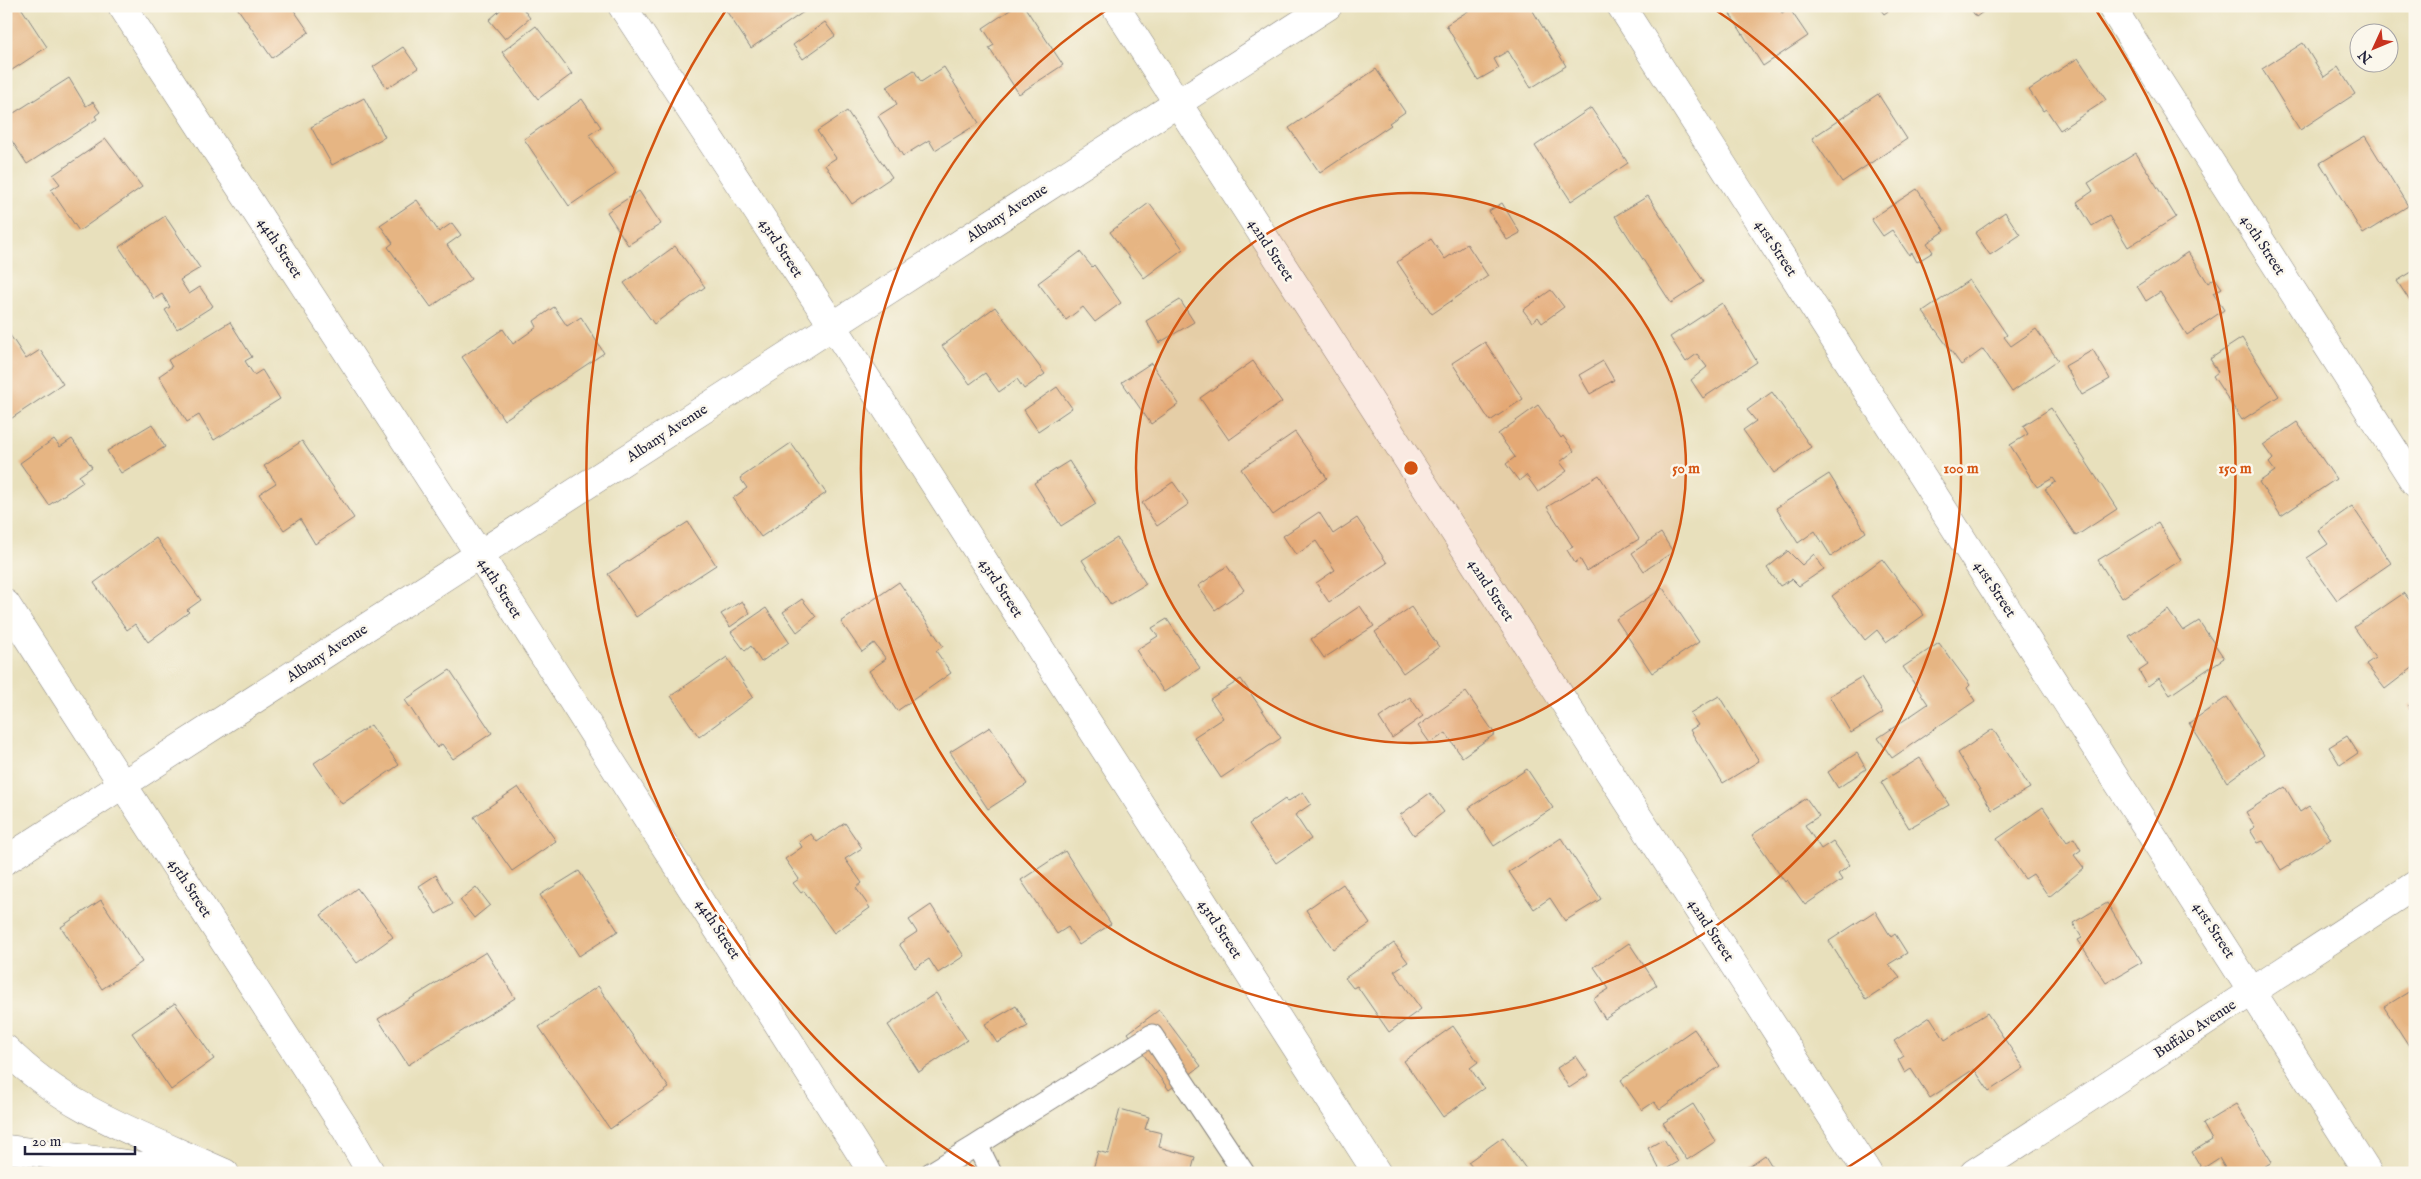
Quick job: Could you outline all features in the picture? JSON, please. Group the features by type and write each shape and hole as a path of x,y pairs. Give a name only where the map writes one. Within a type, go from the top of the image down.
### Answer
{"main road":[{"name":"44th Street","path":"122,6 479,554 873,1173"},
{"name":"43rd Street","path":"622,6 832,326 1377,1173"},
{"name":"42nd Street","path":"1115,6 1868,1173"},
{"name":"Albany Avenue","path":"6,860 1328,6"},
{"name":"41st Street","path":"1621,6 2368,1173"},
{"name":"40th Street","path":"2111,6 2415,483"},
{"name":"45th Street","path":"6,604 341,1122 371,1173"},
{"name":"Buffalo Avenue","path":"1974,1173 2415,885"},
{"path":"6,1048 41,1080 78,1105 225,1173"},
{"path":"6,1149 198,1173"}],"lane":[{"path":"931,1173 1152,1035 1244,1173"},
{"path":"976,1145 991,1173"}],"building":[{"path":"6,6 20,6 47,47 6,74"},
{"path":"236,6 291,6 309,32 272,58"},
{"path":"505,6 521,6 530,18 505,39 489,20"},
{"path":"729,6 802,6 805,11 751,48 725,9"},
{"path":"1016,6 1024,6 1063,65 1019,94 989,48 994,45 983,28"},
{"path":"1476,6 1530,6 1566,66 1531,88 1508,51 1494,59 1499,68 1478,80 1446,25"},
{"path":"1725,6 1778,6 1782,13 1789,8 1808,36 1763,66"},
{"path":"1878,6 1895,6 1884,14"},
{"path":"1969,6 1991,6 1976,17"},
{"path":"825,22 835,36 803,59 793,45"},
{"path":"536,26 572,74 538,99 502,52"},
{"path":"2303,43 2324,77 2338,67 2355,94 2300,130 2262,69"},
{"path":"403,47 418,68 387,88 373,67"},
{"path":"2078,58 2106,100 2060,130 2046,109 2043,111 2029,90"},
{"path":"944,67 979,123 935,150 929,140 903,156 878,116 897,104 887,87 914,70 921,82"},
{"path":"1376,69 1405,112 1389,123 1391,125 1320,173 1289,128"},
{"path":"69,78 86,106 93,102 100,112 95,116 97,119 27,164 6,132 6,118"},
{"path":"1878,94 1907,139 1842,182 1812,138"},
{"path":"364,98 385,137 332,165 311,127"},
{"path":"582,99 601,127 589,135 616,174 569,206 524,139"},
{"path":"1591,108 1628,163 1571,201 1535,146"},
{"path":"847,111 892,177 852,204 825,165 836,158 817,131"},
{"path":"2365,136 2408,206 2363,234 2320,163"},
{"path":"106,139 142,187 79,231 51,190 60,184 53,175"},
{"path":"2136,153 2176,217 2128,247 2109,216 2092,226 2077,202 2093,191 2088,183"},
{"path":"1917,189 1945,231 1927,243 1933,252 1917,262 1912,253 1909,255 1892,230 1883,236 1871,219"},
{"path":"639,191 661,224 628,245 607,212"},
{"path":"1648,196 1704,282 1671,303 1615,216"},
{"path":"417,200 439,232 452,223 461,235 447,245 471,279 431,307 388,247 393,243 380,225"},
{"path":"1149,203 1183,249 1144,278 1110,232"},
{"path":"1502,203 1520,233 1507,240 1489,211"},
{"path":"2005,212 2020,235 1990,255 1975,233"},
{"path":"165,216 200,268 180,280 189,294 200,287 213,306 177,329 165,310 170,307 162,294 154,299 119,247"},
{"path":"1431,239 1445,259 1467,244 1488,276 1432,314 1397,262"},
{"path":"675,246 705,287 654,324 624,283"},
{"path":"1080,252 1092,267 1094,265 1121,303 1095,322 1083,307 1066,320 1038,283"},
{"path":"2188,252 2208,283 2215,278 2222,288 2213,293 2224,310 2187,335 2160,292 2146,301 2137,286"},
{"path":"2415,270 2415,309 2397,281"},
{"path":"1969,280 2007,335 2004,337 2011,346 2036,329 2058,360 2012,392 1983,349 1961,365 1923,312"},
{"path":"1551,290 1564,307 1542,323 1538,317 1532,322 1523,310"},
{"path":"1180,300 1194,322 1159,343 1146,321"},
{"path":"1722,303 1757,362 1703,398 1691,380 1707,367 1697,354 1686,362 1670,337"},
{"path":"554,307 567,326 581,317 604,353 504,420 462,357 503,329 513,344 537,327 534,321"},
{"path":"995,307 1045,374 1024,389 1017,379 999,392 985,373 970,384 942,346"},
{"path":"230,322 252,357 245,361 254,375 262,370 280,399 214,440 199,415 187,422 159,376 172,367 168,360"},
{"path":"6,329 26,359 40,350 63,384 6,422"},
{"path":"2242,338 2279,396 2242,420 2213,376 2218,372 2210,359"},
{"path":"1485,342 1523,399 1490,421 1452,363"},
{"path":"2093,350 2110,379 2082,395 2065,366"},
{"path":"1253,361 1282,402 1229,440 1200,398"},
{"path":"1603,361 1614,380 1590,394 1579,375"},
{"path":"1151,363 1179,404 1151,424 1122,382"},
{"path":"1057,387 1072,408 1038,431 1024,410"},
{"path":"1772,392 1811,447 1774,473 1743,430 1756,421 1747,410"},
{"path":"1538,405 1561,438 1563,436 1574,451 1560,462 1567,471 1538,492 1526,475 1519,481 1506,464 1515,457 1498,434"},
{"path":"2051,408 2117,509 2076,536 2045,489 2056,482 2053,478 2037,487 2010,445 2028,434 2023,426"},
{"path":"2297,422 2336,479 2281,516 2259,482 2275,471 2269,463 2273,459 2263,445"},
{"path":"152,424 165,447 121,473 107,451"},
{"path":"1295,432 1327,478 1273,515 1241,469"},
{"path":"54,439 60,447 72,439 92,467 79,476 83,482 49,505 20,463"},
{"path":"302,441 354,518 315,544 300,519 284,530 259,494 276,483 264,466"},
{"path":"791,443 826,493 761,537 733,498 747,488 740,478"},
{"path":"1069,461 1096,504 1061,526 1034,483"},
{"path":"1829,474 1866,532 1831,556 1815,531 1798,543 1776,508"},
{"path":"1599,475 1639,539 1587,571 1580,559 1575,563 1567,550 1573,547 1547,507"},
{"path":"1173,482 1189,504 1157,526 1142,503"},
{"path":"2352,506 2391,563 2337,600 2307,558 2328,544 2318,530"},
{"path":"1319,512 1333,534 1357,518 1387,563 1329,602 1316,583 1335,570 1316,541 1296,555 1283,536"},
{"path":"688,522 716,565 636,617 608,574"},
{"path":"2158,523 2181,560 2122,598 2098,560"},
{"path":"1661,533 1673,552 1644,571 1632,553"},
{"path":"156,538 201,600 187,610 189,612 148,642 135,624 127,630 94,583"},
{"path":"1117,538 1146,584 1111,605 1082,560"},
{"path":"1788,551 1802,565 1814,554 1824,569 1799,586 1792,579 1780,586 1767,568"},
{"path":"1882,559 1924,615 1886,642 1877,630 1865,640 1832,596"},
{"path":"1227,566 1244,590 1215,610 1198,586"},
{"path":"899,582 943,646 936,651 951,673 897,711 869,671 886,659 874,643 862,652 841,622"},
{"path":"1663,588 1699,642 1652,673 1616,619"},
{"path":"2404,593 2415,607 2415,666 2385,689 2366,664 2375,658 2354,627"},
{"path":"802,599 816,617 797,632 783,612"},
{"path":"742,601 750,613 730,627 721,614"},
{"path":"1360,606 1374,626 1324,658 1311,639"},
{"path":"1411,607 1439,647 1403,673 1375,632"},
{"path":"766,608 789,642 761,662 751,646 745,651 731,632"},
{"path":"2168,610 2183,631 2199,621 2224,658 2170,695 2159,678 2148,686 2139,671 2148,665 2129,636"},
{"path":"1167,619 1200,668 1164,692 1136,650 1158,636 1152,628"},
{"path":"1939,643 1970,685 1967,688 1975,701 1892,758 1878,738 1928,704 1903,667"},
{"path":"727,657 753,697 699,737 671,696"},
{"path":"450,670 492,733 453,759 442,744 437,748 405,700"},
{"path":"1861,677 1883,713 1851,733 1829,696"},
{"path":"1241,679 1281,738 1221,778 1194,737 1223,718 1210,699"},
{"path":"1466,692 1495,734 1462,757 1446,733 1430,743 1418,726"},
{"path":"1719,696 1759,761 1723,783 1690,730 1698,725 1690,713"},
{"path":"1410,697 1423,716 1392,738 1379,718"},
{"path":"2227,697 2264,755 2227,782 2189,723"},
{"path":"2415,701 2415,717 2408,706"},
{"path":"371,725 399,765 342,804 314,763"},
{"path":"990,727 1027,784 988,809 950,752"},
{"path":"1993,729 2030,788 1992,810 1958,753"},
{"path":"2347,736 2358,753 2340,765 2329,747"},
{"path":"1857,753 1866,769 1838,788 1828,772"},
{"path":"1920,758 1949,805 1909,828 1881,782"},
{"path":"1527,769 1553,808 1494,846 1469,808"},
{"path":"518,787 556,841 512,871 474,817"},
{"path":"2285,787 2300,812 2309,806 2331,839 2281,870 2263,841 2258,843 2250,830 2255,827 2246,812"},
{"path":"1303,792 1311,804 1295,815 1311,839 1276,863 1249,824 1285,799 1287,802"},
{"path":"1430,793 1444,812 1414,835 1400,815"},
{"path":"1806,798 1819,816 1805,825 1821,849 1833,841 1850,865 1838,874 1842,880 1805,905 1787,880 1785,882 1752,835"},
{"path":"2043,807 2067,842 2074,838 2081,850 2074,855 2084,868 2049,897 2033,874 2025,879 1997,839"},
{"path":"845,823 862,848 845,859 862,883 856,888 870,908 834,933 804,891 801,893 793,883 799,879 785,859 802,847 799,842 811,834 817,842"},
{"path":"1561,838 1601,899 1565,921 1550,898 1534,909 1509,872"},
{"path":"1065,851 1111,924 1079,945 1068,927 1057,934 1021,880"},
{"path":"579,871 618,931 579,956 540,895"},
{"path":"436,875 453,904 436,914 419,886"},
{"path":"1343,884 1370,924 1333,949 1306,910"},
{"path":"476,887 490,905 474,918 460,900"},
{"path":"357,888 393,937 357,963 321,915"},
{"path":"101,900 142,962 102,989 61,927"},
{"path":"2107,903 2142,962 2106,983 2078,940 2082,938 2073,923"},
{"path":"931,905 964,956 938,973 929,959 915,968 899,944 917,932 909,920"},
{"path":"1875,911 1891,937 1895,934 1907,953 1889,964 1900,978 1866,1000 1829,941"},
{"path":"1394,943 1408,962 1394,971 1421,1009 1389,1032 1357,986 1353,988 1345,978"},
{"path":"1629,943 1657,985 1605,1019 1593,999 1609,989 1594,967"},
{"path":"486,952 515,998 408,1065 378,1019"},
{"path":"598,986 669,1088 610,1129 539,1027"},
{"path":"2415,988 2415,1042 2409,1046 2384,1007"},
{"path":"936,993 967,1040 919,1072 888,1025"},
{"path":"175,1003 214,1059 171,1090 132,1033"},
{"path":"1016,1006 1028,1026 997,1043 985,1024"},
{"path":"1159,1010 1201,1066 1169,1090 1128,1033"},
{"path":"1987,1013 2024,1068 1989,1091 1974,1069 1930,1098 1911,1069 1905,1073 1898,1060 1904,1056 1894,1041 1930,1017 1945,1040"},
{"path":"1453,1026 1478,1062 1470,1068 1484,1088 1443,1117 1404,1061"},
{"path":"1694,1029 1720,1066 1660,1109 1654,1102 1642,1110 1621,1080"},
{"path":"1576,1056 1589,1075 1569,1088 1557,1068"},
{"path":"1693,1104 1716,1141 1687,1160 1663,1123"},
{"path":"2236,1104 2272,1162 2254,1173 2228,1173 2219,1158 2202,1169 2192,1152 2212,1140 2203,1124"},
{"path":"1120,1109 1149,1117 1145,1129 1162,1133 1159,1147 1195,1157 1191,1173 1092,1173 1098,1151 1108,1154"},
{"path":"1503,1137 1529,1173 1477,1173 1468,1162"},
{"path":"1664,1139 1678,1162 1661,1172 1648,1148"},
{"path":"1765,1155 1776,1173 1739,1173"}]}
